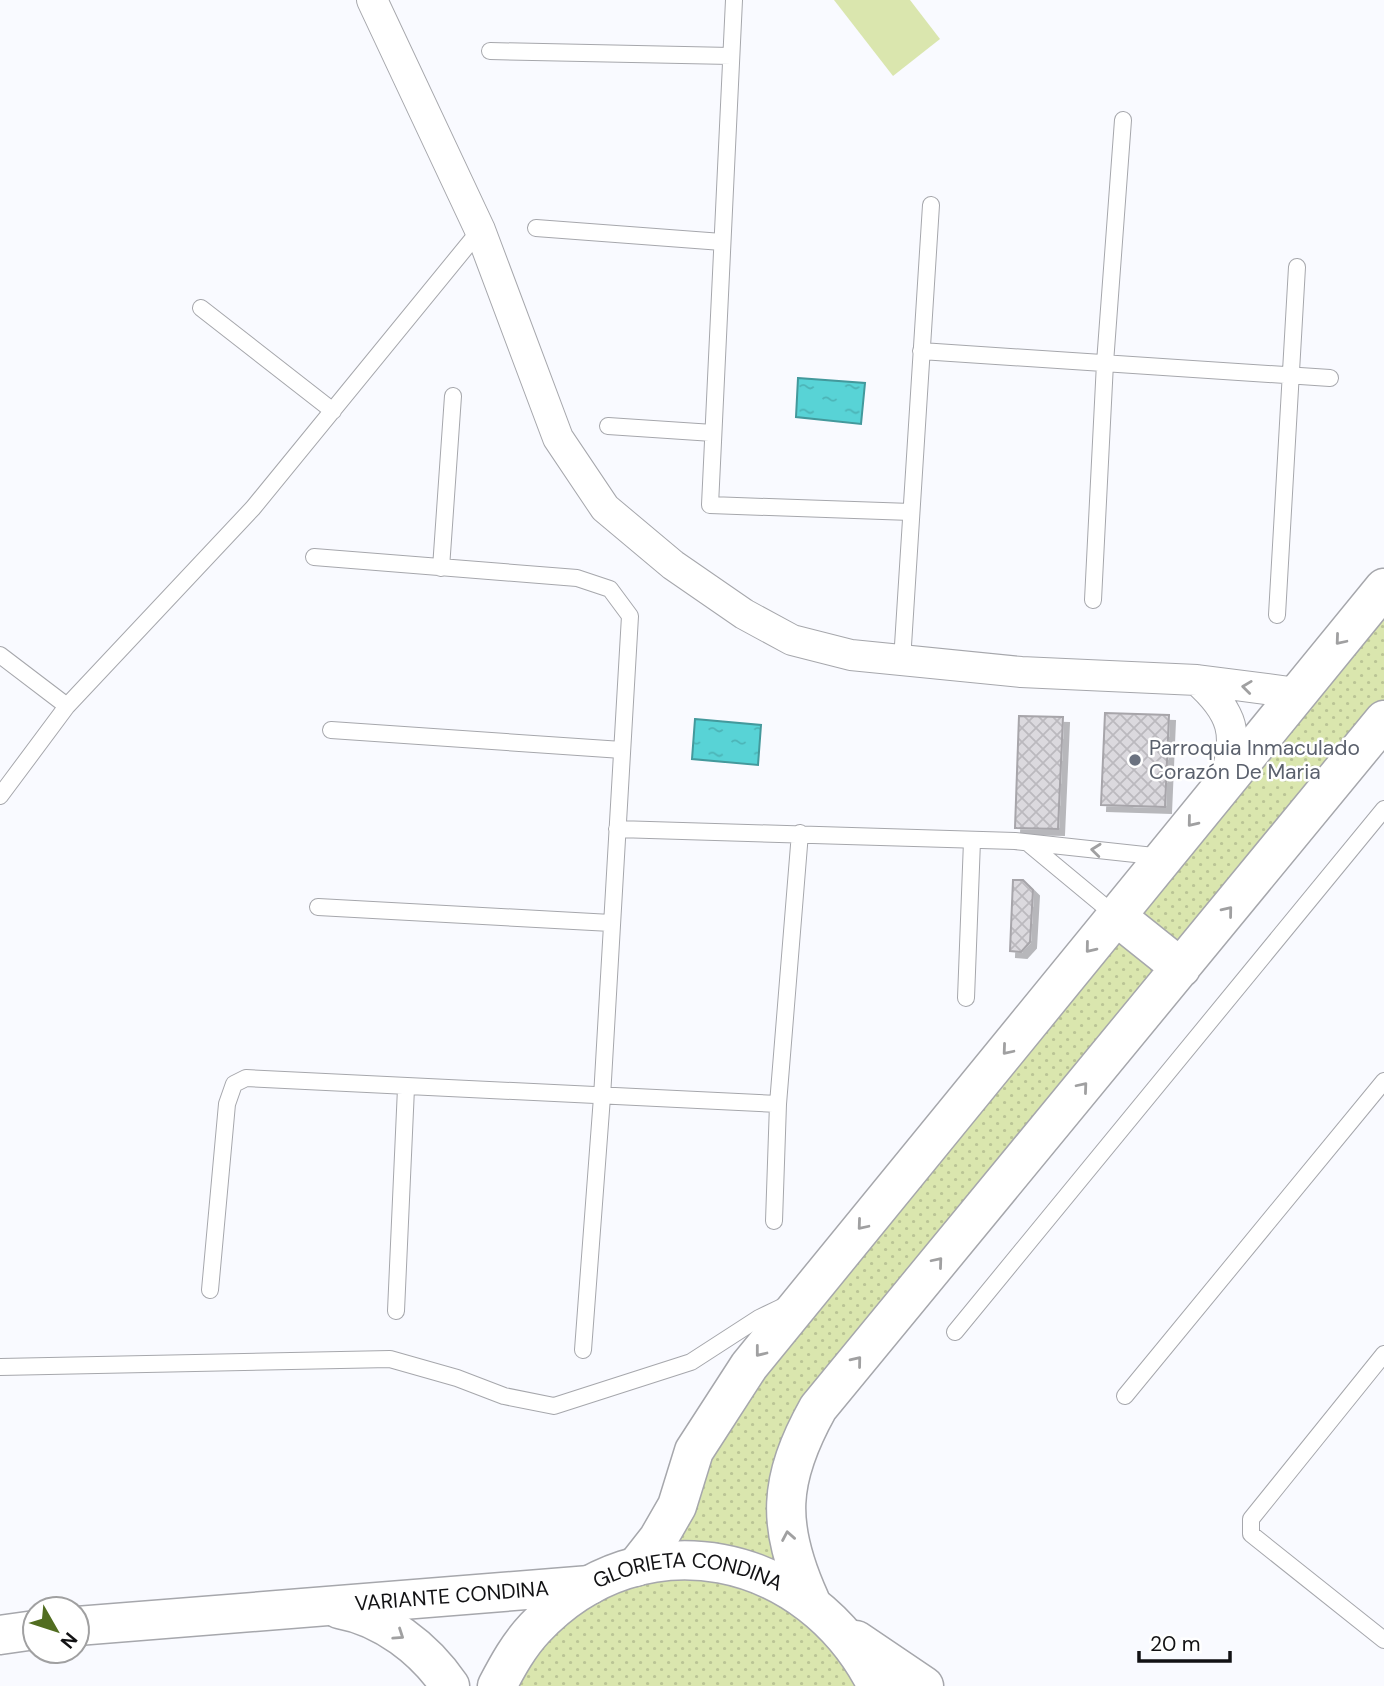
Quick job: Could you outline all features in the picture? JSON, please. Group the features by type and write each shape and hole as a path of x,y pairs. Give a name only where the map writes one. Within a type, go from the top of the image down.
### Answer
{"main road":[{"path":"636,1567 658,1539 677,1506 694,1451 749,1366 1384,588"},
{"path":"810,1600 793,1563 786,1523 788,1483 799,1444 818,1408 1384,720"},
{"path":"1116,916 1181,968"},
{"name":"GLORIETA CONDINA","path":"498,1686 513,1657 534,1629 561,1604 590,1585 636,1567 674,1561 714,1562 764,1575 810,1600 843,1631 864,1659 877,1686"},
{"name":"VARIANTE CONDINA","path":"91,1625 590,1585"},
{"name":"VARIANTE CONDINA","path":"313,1605 349,1611 383,1625 414,1645 450,1686"},
{"path":"843,1631 924,1686"},
{"path":"0,1635 21,1632"}],"street":[{"path":"372,0 480,230 558,438 606,508 673,565 744,614 792,640 851,655 1034,673 1197,680 1297,693"},
{"path":"1197,680 1219,699 1231,725 1233,755 1224,782"}],"lane":[{"path":"734,0 710,505 911,512"},
{"path":"490,51 731,56"},
{"path":"1093,600 1105,363 1123,120"},
{"path":"902,661 931,205"},
{"path":"536,228 722,242"},
{"path":"0,796 67,706 253,508 480,230"},
{"path":"1277,615 1297,267"},
{"path":"201,308 333,411"},
{"path":"921,351 1330,378"},
{"path":"441,568 453,396"},
{"path":"608,426 713,433"},
{"path":"314,557 577,578 610,589 629,616 602,1097 583,1350"},
{"path":"0,655 67,706"},
{"path":"331,730 622,750"},
{"path":"956,1332 1384,809"},
{"path":"617,828 972,841 1164,857"},
{"path":"774,1221 778,1104 800,833"},
{"path":"966,998 972,841"},
{"path":"1028,844 1116,916"},
{"path":"318,907 611,923"},
{"path":"210,1290 227,1104 234,1084 246,1078 778,1104"},
{"path":"1125,1396 1384,1081"},
{"path":"396,1311 406,1087"},
{"path":"0,1367 390,1359 504,1396 554,1406 691,1362 759,1318 802,1298"},
{"path":"1384,1354 1251,1519 1251,1534 1384,1640"}],"green space":[{"path":"834,0 910,0 940,39 893,76"},
{"path":"1384,588 1384,720 818,1408 786,1523 877,1686 497,1686 513,1657 636,1567 694,1451"}],"water":[{"path":"798,378 865,383 861,424 796,417"},
{"path":"695,719 761,725 758,765 692,759"}],"building":[{"name":"Parroquia Inmaculado Corazón De Maria","path":"1105,713 1169,715 1165,807 1101,805"},
{"path":"1019,716 1063,717 1058,829 1015,828"},
{"path":"1013,880 1023,880 1033,890 1030,942 1021,952 1010,951"}],"place":[{"name":"Parroquia Inmaculado Corazón De Maria","path":"1135,760"}]}
